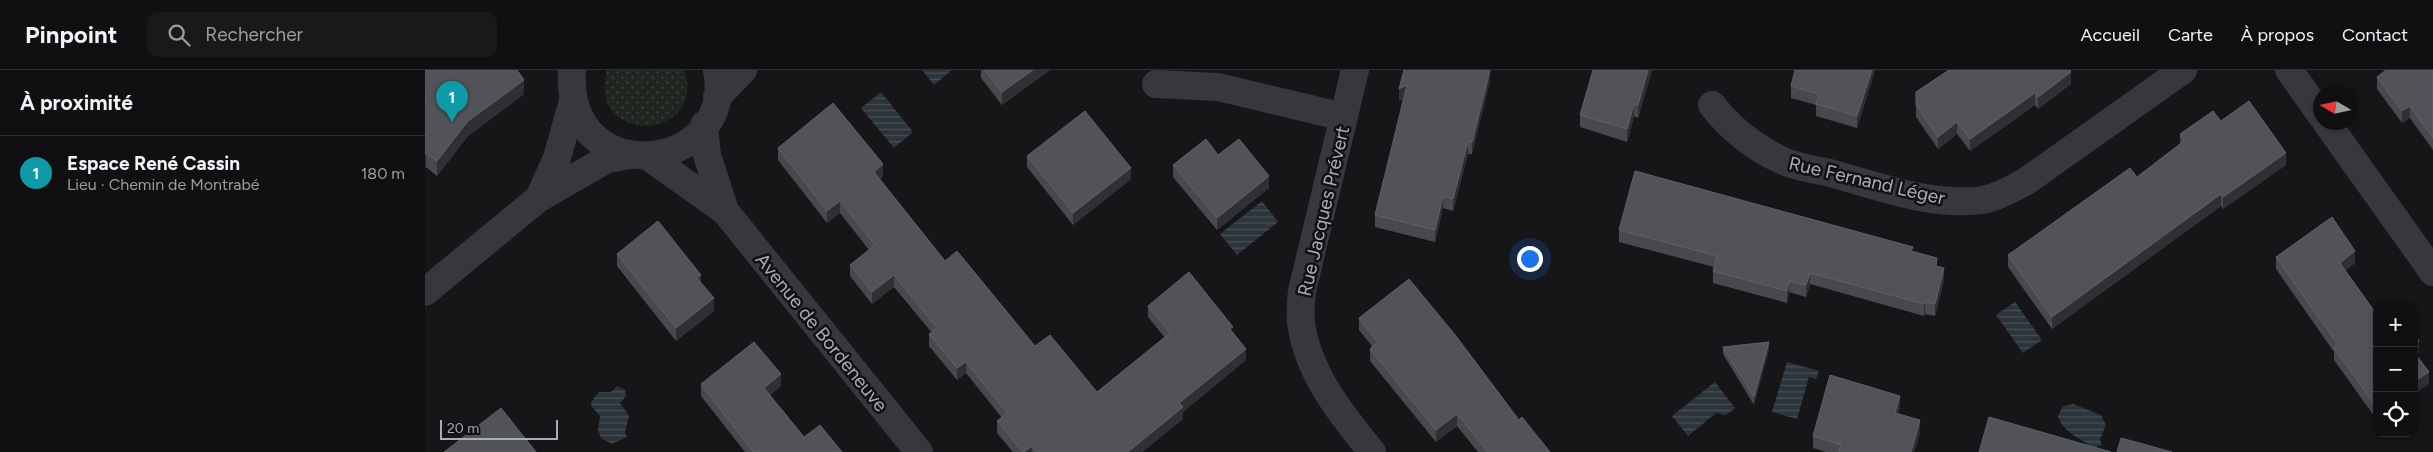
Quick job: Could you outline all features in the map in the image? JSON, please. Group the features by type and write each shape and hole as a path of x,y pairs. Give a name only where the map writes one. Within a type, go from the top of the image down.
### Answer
{"street":[{"path":"539,198 557,158 573,101 572,70"},
{"path":"425,292 539,198 607,159 666,154 694,138 713,112 717,97 717,70"},
{"path":"717,97 743,70"},
{"name":"Rue Jacques Prévert","path":"1355,70 1302,291 1301,321 1305,343 1325,390 1344,419 1372,452"},
{"name":"Rue Fernand Léger","path":"1712,105 1728,124 1752,143 1780,160 1920,197 1953,201 1983,200 2003,194 2025,182 2183,70"},
{"path":"2289,70 2313,104"},
{"path":"1156,84 1218,87 1344,117"},
{"name":"Avenue de Bordeneuve","path":"573,101 581,120 594,136 611,148 640,156 725,211 919,452"},
{"name":"Avenue de Bordeneuve","path":"704,126 707,155 725,211"},
{"path":"2332,130 2433,272"}],"shaded area":[{"path":"607,70 685,70 687,94 679,111 664,122 646,126 628,123 613,112 605,95"},
{"path":"922,70 952,70 934,85"},
{"path":"881,92 913,132 894,148 861,108"},
{"path":"1262,201 1278,222 1237,255 1220,234"},
{"path":"2015,302 2042,340 2023,353 1996,315"},
{"path":"1787,362 1819,371 1816,379 1809,377 1797,419 1772,412"},
{"path":"1715,382 1735,408 1726,415 1716,413 1688,436 1672,416"},
{"path":"617,386 625,390 626,396 620,403 629,416 625,432 627,437 612,444 601,438 598,430 600,416 592,407 591,402 599,392 611,392"},
{"path":"2073,404 2101,415 2106,425 2100,439 2102,445 2089,449 2087,443 2065,428 2059,420 2058,416 2063,406"}],"building":[{"path":"425,70 517,70 524,80 468,121 437,161 425,154"},
{"path":"984,70 1033,70 1002,92"},
{"path":"1404,70 1490,70 1472,142 1468,142 1453,199 1443,196 1435,230 1375,215 1407,85 1399,89"},
{"path":"1593,70 1648,70 1638,105 1634,104 1627,129 1580,115"},
{"path":"1795,70 1872,70 1857,116 1816,104 1819,94 1791,86"},
{"path":"1949,70 2070,70 2071,72 2038,97 2035,93 1970,139 1957,122 1938,137 1916,105 1916,92"},
{"path":"2386,70 2433,70 2433,138 2410,106 2402,111 2377,77"},
{"path":"2249,101 2286,153 2223,197 2221,194 2052,317 2008,255 2130,168 2137,177 2184,141 2180,134 2213,111 2221,121"},
{"path":"833,103 883,164 874,172 945,261 957,251 1035,346 1050,335 1097,392 1170,333 1148,306 1189,272 1233,327 1230,329 1246,349 1179,403 1183,407 1128,452 1037,452 1032,446 1023,452 997,421 1007,413 966,362 957,368 929,334 937,328 894,275 872,292 850,265 875,245 840,201 827,211 778,148"},
{"path":"1085,111 1131,168 1073,213 1027,156"},
{"path":"1206,139 1218,155 1239,139 1269,176 1217,218 1173,165"},
{"path":"1635,171 1913,247 1911,251 1937,258 1936,266 1944,268 1935,304 1925,302 1924,304 1810,273 1806,285 1789,281 1787,291 1713,271 1717,256 1619,230"},
{"path":"2332,217 2355,251 2340,263 2373,309 2373,402 2334,348 2338,345 2276,257"},
{"path":"658,221 701,275 697,278 714,298 676,328 617,254"},
{"path":"1409,279 1456,336 1519,420 1522,417 1550,452 1488,452 1457,414 1436,430 1370,349 1378,342 1359,318"},
{"path":"754,342 781,374 764,388 804,437 820,425 842,452 753,452 701,384"},
{"path":"1769,342 1754,397 1723,347"},
{"path":"2418,357 2429,372 2418,379"},
{"path":"1830,375 1900,396 1895,413 1920,420 1911,452 1839,452 1841,445 1813,436"},
{"path":"501,408 536,452 444,452"},
{"path":"1989,417 2111,452 1979,452"},
{"path":"2121,438 2172,452 2117,452"}],"place":[{"name":"Espace René Cassin","path":"452,122"}]}
